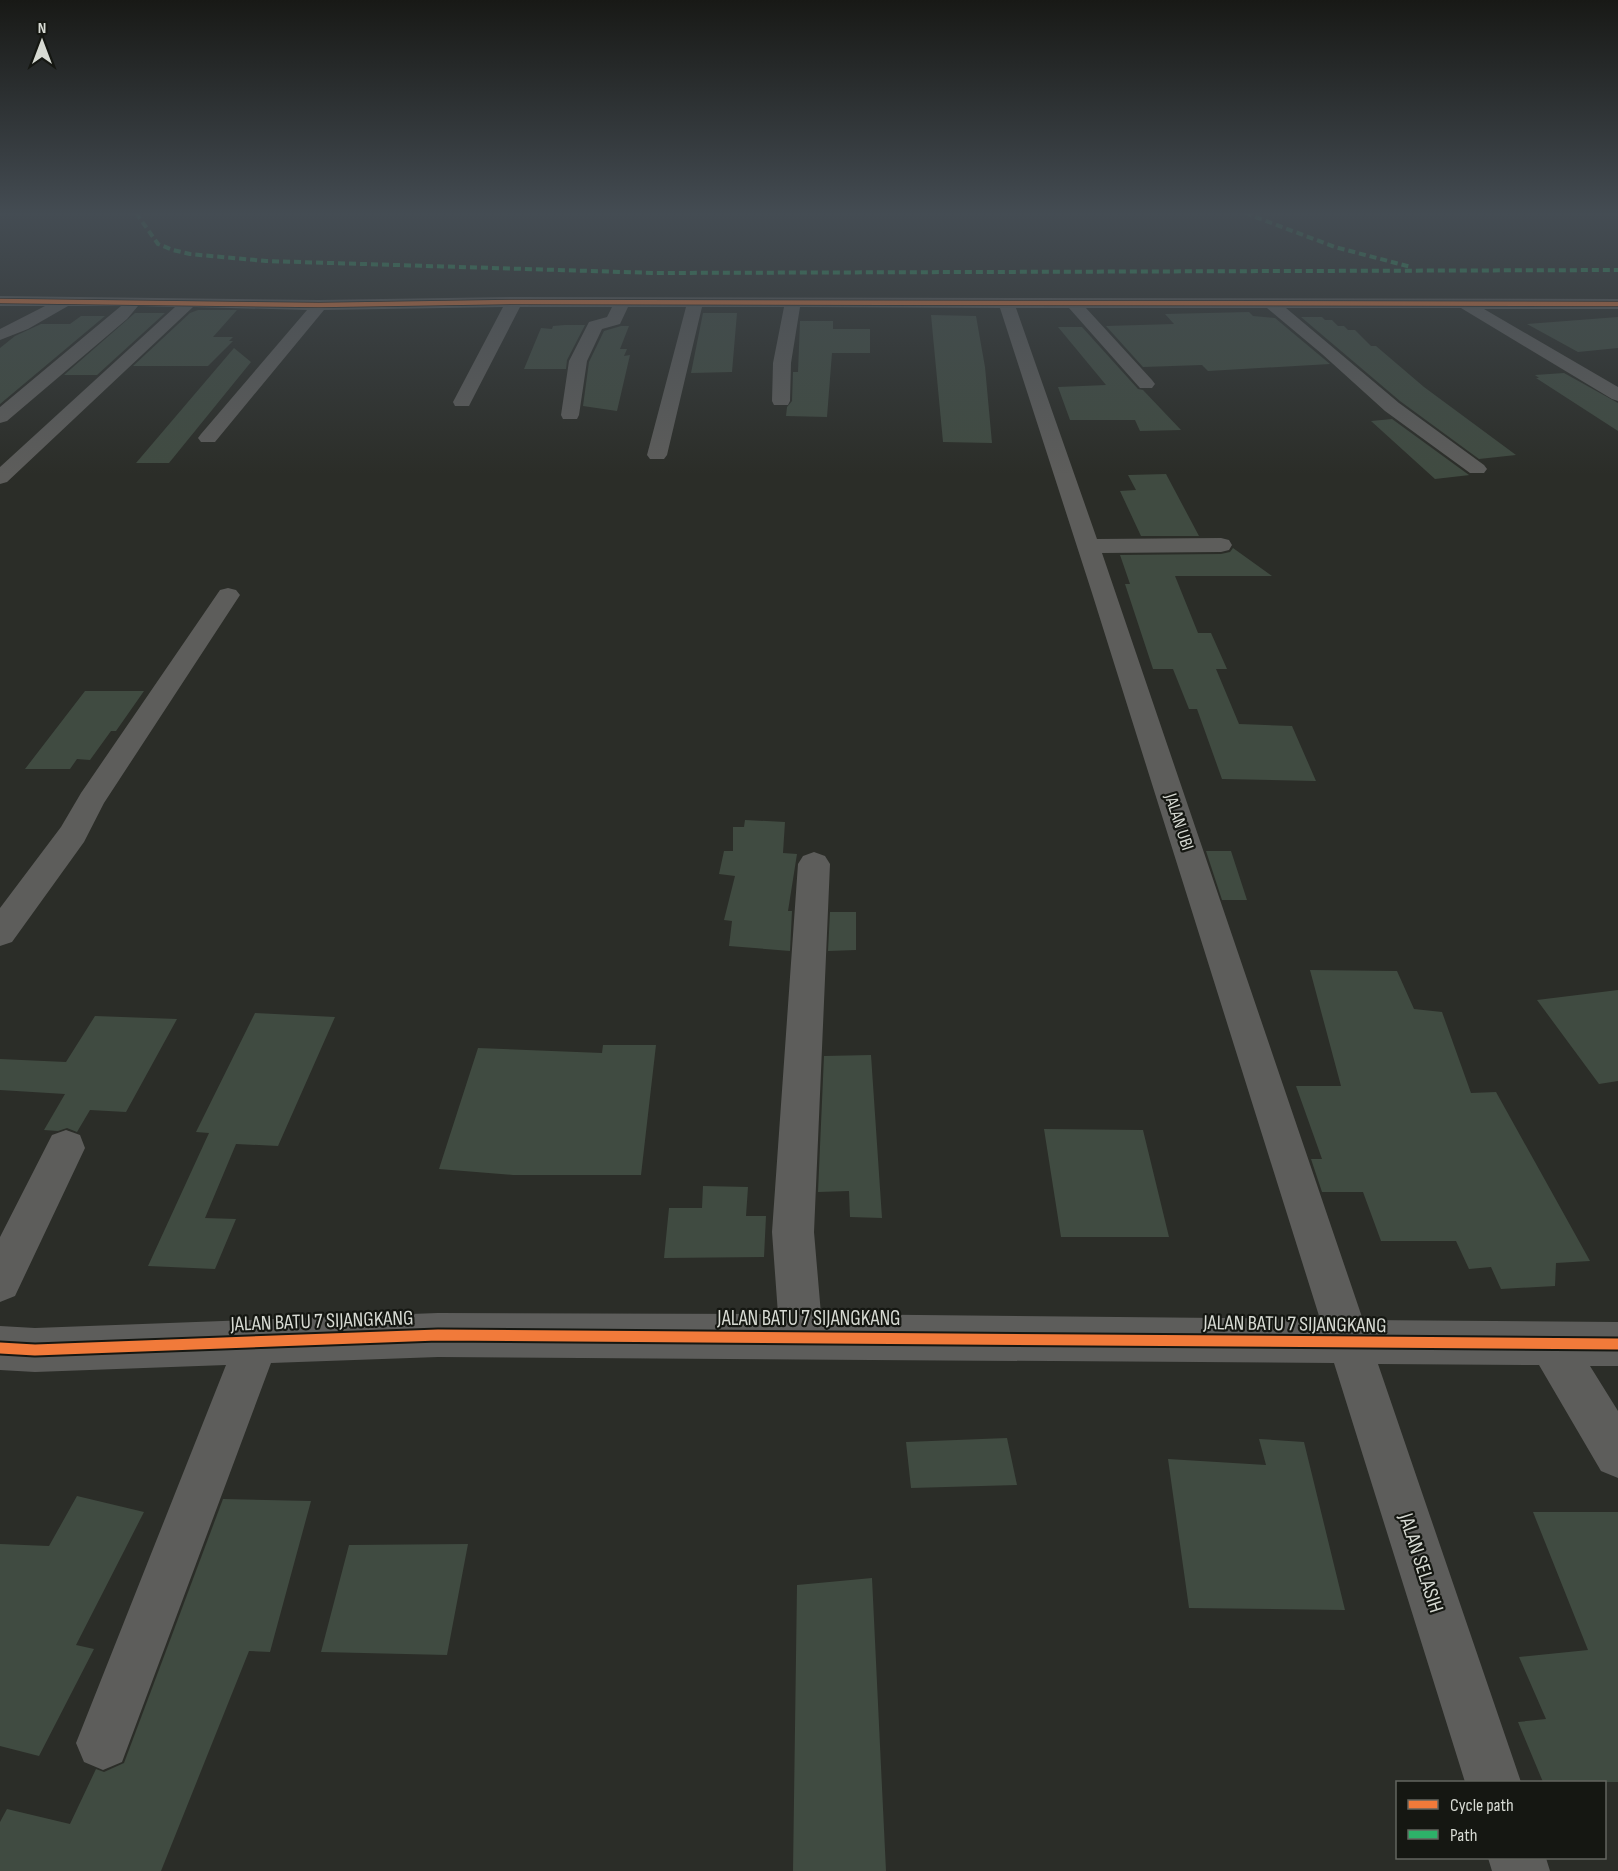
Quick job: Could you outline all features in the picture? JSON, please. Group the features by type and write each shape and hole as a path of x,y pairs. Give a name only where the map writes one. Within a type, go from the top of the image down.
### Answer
{"street":[{"path":"0,335 22,326 65,301"},
{"path":"0,417 121,316 134,301"},
{"path":"0,302 134,301 319,305 514,302 1618,304"},
{"path":"0,478 189,302"},
{"path":"462,402 514,302"},
{"path":"570,415 578,361 595,325 614,321 622,302"},
{"path":"657,455 695,302"},
{"path":"781,401 782,363 793,302"},
{"name":"JALAN UBI","path":"1006,302 1350,1343"},
{"path":"1072,302 1146,384"},
{"path":"1270,303 1328,350 1392,407 1477,469"},
{"path":"1465,303 1618,395"},
{"path":"208,438 319,305"},
{"path":"1088,546 1221,545"},
{"path":"0,933 73,834 91,800 228,595"},
{"path":"801,1336 793,1232 814,864"},
{"path":"0,1281 66,1148"},
{"name":"JALAN BATU 7 SIJANGKANG","path":"0,1348 35,1350 438,1335 1618,1344"},
{"path":"103,1743 258,1342"},
{"name":"JALAN SELASIH","path":"1350,1343 1493,1781"},
{"path":"1551,1344 1618,1454"}],"building":[{"path":"198,310 237,310 213,337 233,337 229,341 233,341 208,366 133,366 190,313"},
{"path":"1249,312 1253,316 1275,318 1330,364 1208,371 1202,365 1143,367 1106,326 1174,324 1165,314"},
{"path":"135,313 165,313 97,375 64,375"},
{"path":"703,313 737,313 732,372 691,373"},
{"path":"931,315 976,316 985,367 992,443 943,442"},
{"path":"81,316 105,316 0,404 0,348 15,336 41,324 70,324"},
{"path":"1301,317 1322,317 1348,330 1355,330 1371,346 1376,346 1424,387 1516,455 1479,459 1400,401"},
{"path":"1618,317 1618,348 1578,352 1527,324"},
{"path":"800,321 833,321 833,329 870,329 870,353 832,353 827,417 786,416 787,407 792,401 793,372 798,372"},
{"path":"585,325 567,360 566,369 524,369 541,328 552,329 553,326"},
{"path":"629,326 620,349 627,349 624,356 630,355 617,411 583,406 589,362 604,331"},
{"path":"1058,327 1082,327 1138,389 1143,390 1181,430 1140,431 1135,420 1070,420 1058,387 1106,385"},
{"path":"234,348 251,362 169,463 136,463"},
{"path":"1564,373 1618,403 1618,431 1536,378 1539,378 1535,375"},
{"path":"1392,419 1470,475 1435,479 1371,421"},
{"path":"1166,474 1199,536 1141,536 1120,491 1136,490 1128,475"},
{"path":"1233,548 1272,576 1175,576 1198,633 1211,633 1227,669 1216,669 1239,724 1292,726 1316,781 1222,779 1197,709 1189,709 1173,669 1153,669 1125,584 1130,584 1120,555 1221,554 1230,552"},
{"path":"85,691 144,691 116,731 111,731 90,760 77,759 70,769 25,769"},
{"path":"745,820 785,822 783,853 797,854 788,911 792,911 790,951 729,946 732,921 724,920 735,876 719,874 724,851 733,851 733,827 744,827"},
{"path":"1206,851 1231,851 1247,900 1222,900"},
{"path":"830,912 856,912 856,950 828,951"},
{"path":"1310,970 1397,971 1414,1009 1442,1012 1471,1093 1496,1092 1590,1261 1556,1263 1555,1286 1501,1289 1491,1267 1469,1269 1456,1241 1381,1241 1363,1192 1322,1192 1311,1159 1322,1159 1296,1086 1341,1086"},
{"path":"1618,990 1618,1081 1599,1084 1537,1000"},
{"path":"255,1013 335,1017 278,1146 236,1144 205,1218 236,1219 215,1269 148,1266 209,1133 196,1132"},
{"path":"95,1016 177,1019 126,1112 90,1110 77,1132 67,1128 58,1131 44,1130 65,1094 0,1090 0,1059 66,1062"},
{"path":"603,1045 656,1045 641,1175 513,1175 439,1169 478,1048 602,1053"},
{"path":"871,1055 882,1218 850,1217 849,1191 818,1192 824,1056"},
{"path":"1044,1129 1143,1130 1169,1237 1061,1237"},
{"path":"703,1186 748,1187 746,1216 766,1216 764,1257 664,1258 669,1208 702,1208"},
{"path":"1007,1438 1017,1485 911,1488 906,1442"},
{"path":"1259,1439 1304,1442 1345,1610 1189,1608 1168,1459 1266,1465"},
{"path":"77,1496 144,1512 76,1645 94,1649 39,1756 0,1746 0,1544 49,1546"},
{"path":"223,1499 311,1501 270,1652 249,1651 161,1871 0,1871 0,1822 7,1809 70,1824 96,1769 104,1772 124,1763"},
{"path":"1533,1512 1618,1512 1618,1782 1543,1781 1518,1722 1546,1719 1519,1657 1588,1650"},
{"path":"468,1544 447,1655 321,1652 349,1545"},
{"path":"872,1578 886,1871 793,1871 797,1585"}],"cycle path":[{"path":"0,301 319,305 514,302 1618,304"},
{"path":"0,1348 35,1350 438,1335 1618,1344"}]}
